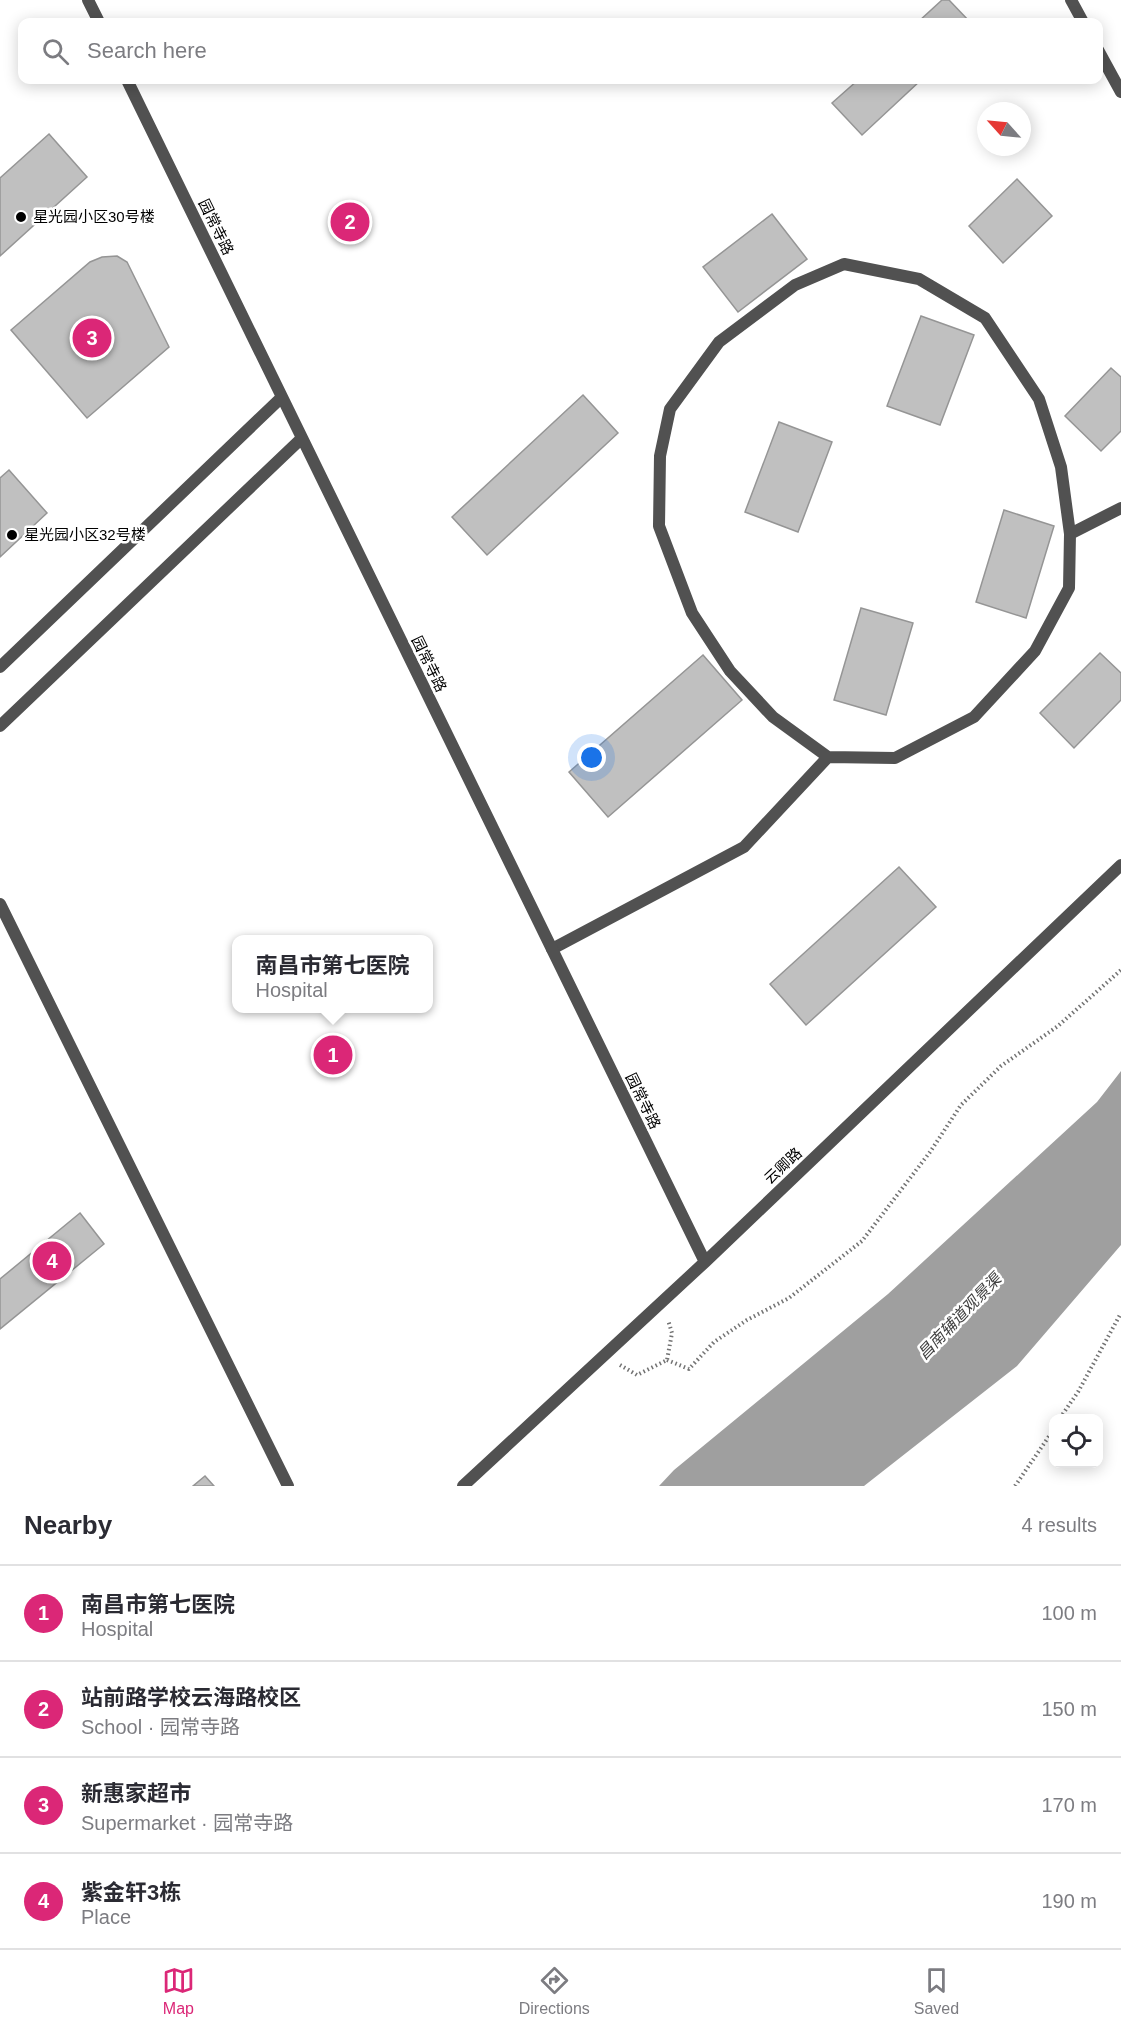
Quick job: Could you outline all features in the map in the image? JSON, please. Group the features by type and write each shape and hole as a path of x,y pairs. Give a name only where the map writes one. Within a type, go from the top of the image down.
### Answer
{"street":[{"path":"88,0 97,18"},
{"path":"1071,0 1081,18"},
{"path":"1103,59 1121,92"},
{"name":"园常寺路","path":"129,84 705,1262"},
{"path":"844,264 919,279 985,318 1039,399 1061,467 1070,534 1069,588 1035,651 974,717 895,758 828,757 773,717 730,671 692,613 659,526 660,456 670,409 719,342 795,285 844,264"},
{"path":"0,667 282,397"},
{"path":"0,726 302,438"},
{"path":"1070,534 1121,508"},
{"path":"552,949 744,847 828,757"},
{"name":"云卿路","path":"463,1486 705,1262 1121,866"},
{"path":"0,904 288,1486"}],"path":[{"path":"604,1355 637,1375 667,1360 689,1369 714,1342 747,1320 789,1298 862,1241 930,1152 961,1105 1001,1066 1059,1026 1121,970"},
{"path":"662,1301 672,1333 667,1360"},
{"path":"1063,1414 1078,1392 1121,1313"},
{"path":"1015,1486 1049,1435"}],"water":[{"name":"昌南辅道观景渠","path":"1121,1071 1121,1245 1017,1366 864,1486 659,1486 674,1470 888,1294 1097,1102"}],"building":[{"path":"942,0 949,0 966,18 922,18"},
{"path":"853,84 917,84 862,135 832,103"},
{"name":"星光园小区30号楼","path":"49,134 87,177 0,256 0,178"},
{"path":"1017,179 1052,216 1003,263 969,226"},
{"path":"772,214 807,259 738,312 703,267"},
{"path":"117,256 127,262 169,347 87,418 11,330 90,262 102,257"},
{"path":"921,316 974,335 940,425 887,406"},
{"path":"1111,368 1121,377 1121,431 1101,451 1065,416"},
{"path":"583,395 618,433 487,555 452,517"},
{"path":"779,422 832,442 798,532 745,512"},
{"name":"星光园小区32号楼","path":"9,470 47,513 0,557 0,478"},
{"path":"1004,510 1054,526 1026,618 976,602"},
{"path":"861,608 913,623 886,715 834,700"},
{"path":"1100,653 1121,673 1121,700 1074,748 1040,713"},
{"path":"703,655 742,700 608,817 569,772"},
{"path":"899,867 936,907 806,1025 770,984"},
{"path":"80,1213 104,1244 0,1329 0,1279"},
{"path":"205,1476 214,1486 193,1486"}],"place":[{"name":"星光园小区30号楼","path":"21,217"},
{"name":"站前路学校云海路校区","path":"350,222"},
{"name":"新惠家超市","path":"92,338"},
{"name":"星光园小区32号楼","path":"12,535"},
{"name":"南昌市第七医院","path":"333,1055"},
{"name":"紫金轩3栋","path":"52,1261"}]}
